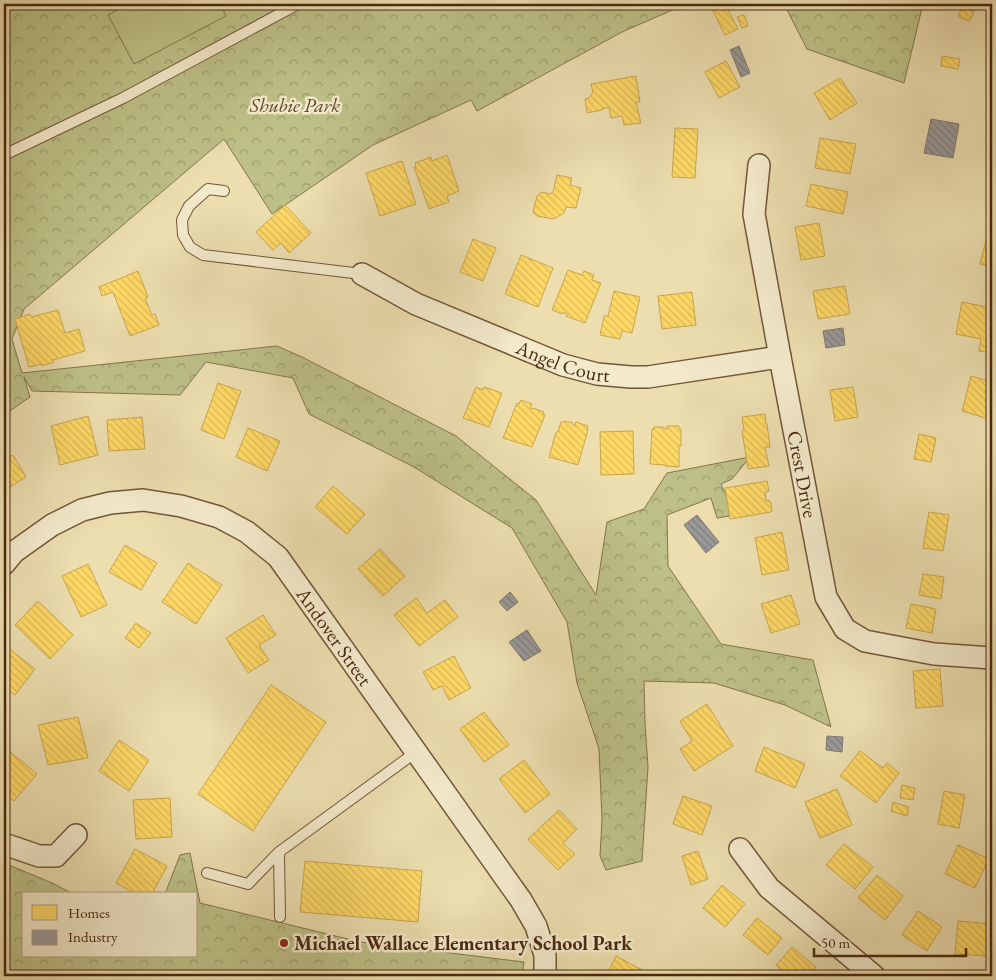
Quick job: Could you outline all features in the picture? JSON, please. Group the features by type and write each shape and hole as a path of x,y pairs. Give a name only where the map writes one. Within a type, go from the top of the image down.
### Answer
{"street":[{"name":"Crest Drive","path":"759,165 754,214 826,597 845,629 865,641 934,654 992,658"},
{"name":"Angel Court","path":"362,274 416,304 563,365 597,374 631,378 648,377 780,357"},
{"name":"Andover Street","path":"4,564 14,552 52,525 82,510 110,502 143,500 181,506 219,517 246,532 278,558 521,900 536,926 545,955 545,976"},
{"path":"4,844 39,856 56,856 76,835"},
{"path":"740,850 769,888 874,976"}],"lane":[{"path":"4,155 123,98 298,4"},
{"path":"224,191 208,189 189,206 182,220 183,235 190,247 203,255 362,274"},
{"path":"207,872 248,884 279,852 416,752"},
{"path":"279,852 280,916"}],"green space":[{"name":"Shubie Park","path":"4,4 686,4 622,32 477,111 471,100 373,145 272,214 224,139 24,309 12,339 22,373 277,346 456,436 536,500 596,595 607,522 644,509 667,473 750,457 732,479 721,484 735,515 717,518 711,498 667,515 668,566 721,644 813,660 831,727 785,705 714,683 644,681 648,767 642,861 606,870 600,856 602,819 599,749 577,683 567,622 512,528 414,467 309,414 293,378 206,362 180,395 32,391 24,377 30,397 4,415"},
{"path":"129,4 220,4 226,16 134,64 108,15"},
{"path":"784,4 923,4 904,83 807,49"},
{"name":"Michael Wallace Elementary School Park","path":"190,853 198,892 166,892 180,855"},
{"name":"Michael Wallace Elementary School Park","path":"4,863 69,892 22,892 22,958 198,958 198,893 200,903 360,942 524,962 522,976 4,976"}],"building: Homes":[{"path":"725,4 738,29 725,35 710,5"},
{"path":"962,7 974,11 970,21 958,17"},
{"path":"744,15 748,26 742,28 737,17"},
{"path":"942,56 960,59 958,69 941,66"},
{"path":"726,61 740,87 719,98 705,72"},
{"path":"636,76 640,102 636,102 641,123 624,125 622,116 611,118 609,107 587,113 585,99 589,98 593,92 591,84"},
{"path":"840,78 857,103 830,120 814,93"},
{"path":"675,128 698,129 695,178 672,177"},
{"path":"820,138 856,144 850,174 815,168"},
{"path":"447,155 459,191 447,196 449,202 429,209 414,167 416,167 415,163 431,157 432,161"},
{"path":"402,161 416,204 380,216 366,173"},
{"path":"557,175 572,178 570,185 581,188 576,208 566,207 564,213 554,219 537,216 533,212 537,196 542,192 550,194 553,192"},
{"path":"811,184 848,192 843,214 806,206"},
{"path":"285,205 311,233 289,253 281,243 273,250 256,232"},
{"path":"992,221 992,267 980,264"},
{"path":"819,223 825,256 801,260 795,227"},
{"path":"473,239 496,248 483,281 460,272"},
{"path":"521,255 553,268 538,307 505,294"},
{"path":"568,270 582,275 584,271 594,275 592,280 601,283 585,323 566,316 567,314 563,312 562,314 552,310"},
{"path":"138,271 148,297 145,298 152,315 155,314 159,325 130,336 113,292 102,296 99,287"},
{"path":"845,286 850,314 818,319 813,291"},
{"path":"614,291 640,297 632,333 622,331 620,339 600,335 604,316 608,316"},
{"path":"692,292 696,325 662,329 658,296"},
{"path":"989,296 992,296 992,353 979,351 981,339 956,334 962,302 987,307"},
{"path":"58,310 65,333 79,329 85,351 53,360 54,362 42,366 42,364 29,367 15,319 30,314 31,317"},
{"path":"971,376 992,382 992,420 962,411"},
{"path":"218,383 241,391 224,439 201,430"},
{"path":"476,387 483,390 484,387 502,393 489,427 463,418"},
{"path":"853,387 858,417 835,421 830,390"},
{"path":"521,400 532,404 530,408 544,412 543,414 545,415 532,447 503,438 517,403 519,404"},
{"path":"765,414 770,447 765,447 769,466 748,469 742,431 744,430 742,417"},
{"path":"88,416 98,455 60,465 51,426"},
{"path":"142,417 145,449 109,451 107,420"},
{"path":"561,422 573,423 575,426 576,422 588,426 578,465 549,457 556,432 558,432"},
{"path":"667,426 679,426 679,429 681,429 679,467 650,464 652,429 654,427 664,427 664,429 667,429"},
{"path":"248,428 280,441 267,471 236,457"},
{"path":"633,431 634,474 601,475 600,432"},
{"path":"919,434 936,438 931,462 914,459"},
{"path":"13,455 26,477 4,491 4,460"},
{"path":"767,481 769,491 765,492 766,501 769,500 771,502 772,511 730,519 725,488"},
{"path":"333,486 365,514 347,534 315,507"},
{"path":"929,512 949,515 943,551 923,548"},
{"path":"782,532 789,570 762,575 755,538"},
{"path":"125,545 157,563 141,590 109,572"},
{"path":"380,549 405,576 383,596 358,569"},
{"path":"188,563 222,585 196,624 162,602"},
{"path":"88,564 107,605 81,617 62,576"},
{"path":"923,574 944,577 941,599 919,595"},
{"path":"791,595 800,624 771,633 761,604"},
{"path":"416,598 427,613 445,600 458,617 419,646 394,615"},
{"path":"38,601 73,635 50,659 15,625"},
{"path":"911,604 936,609 932,633 906,628"},
{"path":"263,615 276,635 259,645 269,660 248,673 226,638"},
{"path":"136,623 151,633 139,648 125,638"},
{"path":"4,645 35,669 15,695 4,687"},
{"path":"454,656 471,688 449,700 442,686 433,690 423,672"},
{"path":"940,669 943,706 916,708 913,671"},
{"path":"271,685 326,722 253,831 198,794"},
{"path":"707,704 733,746 694,771 680,749 692,741 680,721"},
{"path":"484,712 509,745 484,762 460,729"},
{"path":"78,717 88,758 48,765 38,725"},
{"path":"119,740 149,760 129,791 99,771"},
{"path":"764,747 805,764 795,788 755,771"},
{"path":"8,750 37,774 14,801 4,792 4,755"},
{"path":"860,751 883,768 887,763 899,773 876,803 840,776"},
{"path":"524,760 550,794 525,813 499,779"},
{"path":"902,785 915,788 913,800 900,798"},
{"path":"837,789 852,825 820,838 805,802"},
{"path":"944,791 965,795 959,828 938,824"},
{"path":"683,796 712,806 702,835 673,824"},
{"path":"170,798 172,837 136,839 133,800"},
{"path":"893,802 909,807 907,816 891,811"},
{"path":"559,810 577,829 563,843 575,854 558,870 528,839"},
{"path":"844,844 873,867 855,889 826,865"},
{"path":"958,845 989,859 975,888 945,874"},
{"path":"135,849 167,866 153,892 132,892 116,883"},
{"path":"698,851 708,879 691,885 682,856"},
{"path":"305,861 422,871 418,922 300,912"},
{"path":"877,875 903,896 885,920 858,898"},
{"path":"722,885 745,904 725,927 703,908"},
{"path":"918,911 942,927 927,951 902,935"},
{"path":"757,918 782,938 768,955 743,935"},
{"path":"958,921 992,924 989,956 955,954"},
{"path":"792,947 816,967 808,976 789,976 776,965"},
{"path":"616,956 644,971 641,976 606,976"}],"building: Industry":[{"path":"739,46 750,73 741,77 730,50"},
{"path":"931,119 959,124 953,158 924,153"},
{"path":"843,328 845,345 826,348 823,331"},
{"path":"697,515 719,542 706,553 684,525"},
{"path":"510,592 518,602 507,611 499,602"},
{"path":"527,630 541,651 524,661 509,642"},
{"path":"827,736 843,737 842,752 826,750"}],"place":[{"name":"Michael Wallace Elementary School Park","path":"284,943"}]}
